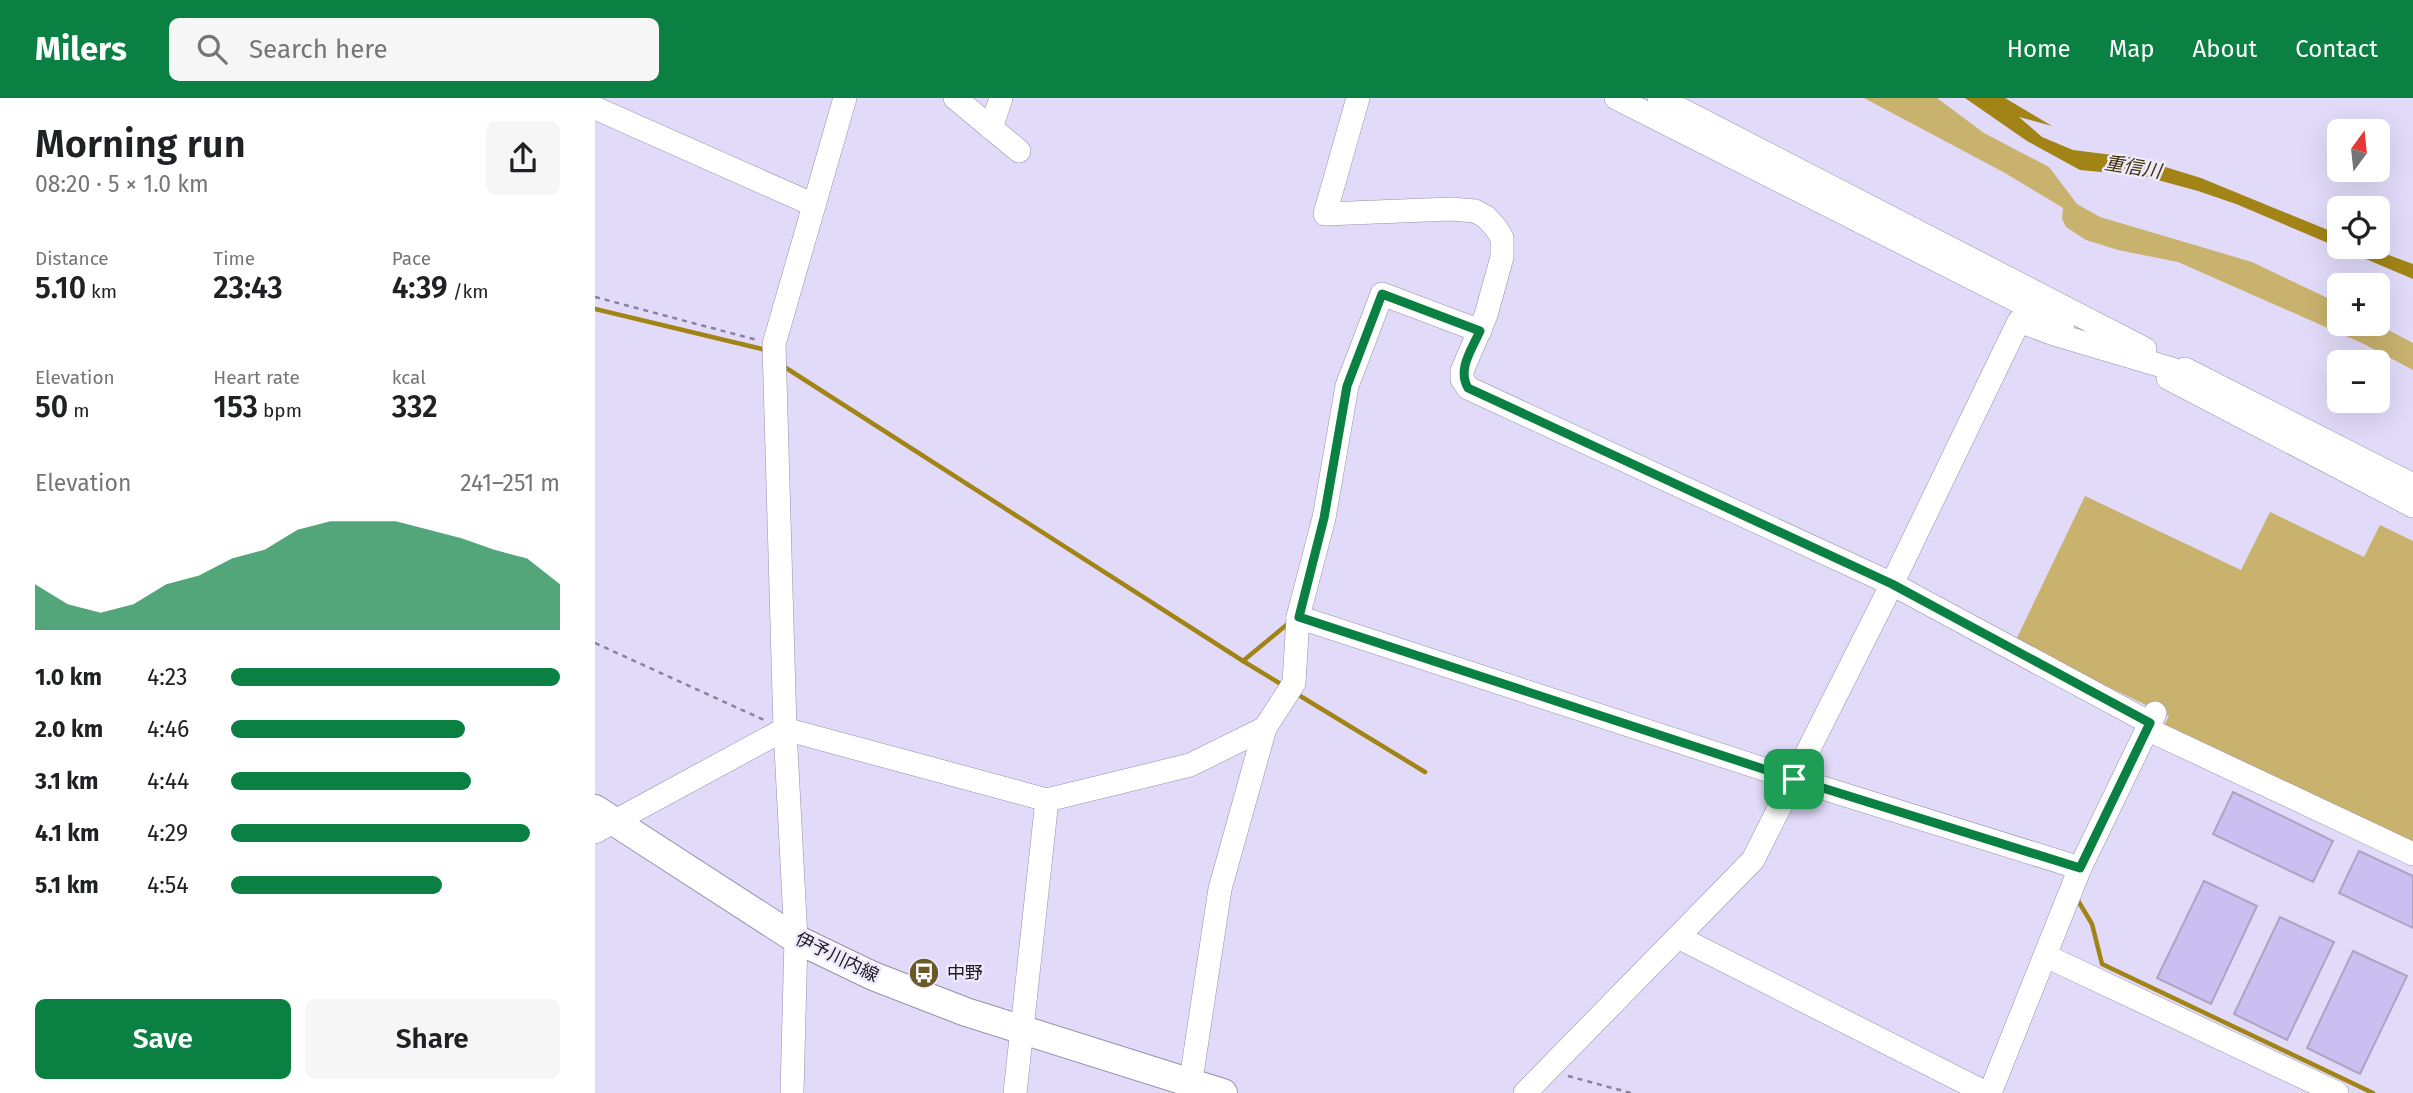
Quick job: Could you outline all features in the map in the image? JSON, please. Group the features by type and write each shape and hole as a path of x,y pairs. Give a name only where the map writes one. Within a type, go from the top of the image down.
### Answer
{"main road":[{"name":"伊予川内線","path":"602,821 796,939 873,976 966,1012 1023,1028 1189,1088 1223,1093"}],"street":[{"path":"794,1092 796,939 785,729 774,345 845,98"},
{"path":"955,98 1019,151"},
{"path":"991,128 1001,98"},
{"path":"1359,98 1325,214 1451,209 1475,211 1486,217 1502,238 1502,257 1480,331 1462,371 1462,379 1468,388 1892,584 2150,721 2413,853"},
{"path":"1616,98 2115,351 2413,506"},
{"path":"1659,98 2413,485"},
{"path":"595,108 814,205"},
{"path":"1189,1088 1220,889 1265,728 1294,682 1299,617 1324,518 1347,386 1382,294 1480,331"},
{"path":"1525,1093 1753,860 1892,584 2019,321 2199,377"},
{"path":"1299,617 1794,779 2080,868"},
{"path":"1678,937 1988,1093 2080,868 2150,721"},
{"path":"602,821 785,729 1047,800 1189,765 1265,728"},
{"path":"1015,1093 1047,800"},
{"path":"2046,956 2337,1093"}],"path":[{"path":"595,297 774,345"},
{"path":"595,643 785,729"},
{"path":"1548,1070 1631,1093"}],"shaded area":[{"path":"1864,98 1937,98 1984,133 2049,167 2077,204 2100,217 2252,262 2327,298 2327,328 2178,262 2118,250 2086,240 2066,227 2062,219 2063,208 2005,173"},
{"path":"2390,331 2413,343 2413,370 2390,358 2390,350 2375,350 2346,336 2390,336"},
{"path":"2085,496 2241,570 2270,512 2364,557 2380,525 2413,541 2413,845 2164,725 2169,716 2015,642"}],"water":[{"name":"重信川","path":"1965,98 2005,98 2052,126 2019,117 2042,137 2073,150 2136,158 2201,178 2327,230 2327,243 2198,191 2143,176 2080,170 2027,141"},
{"path":"2390,256 2413,264 2413,279 2366,259 2390,259"}],"building":[{"path":"2233,792 2333,841 2313,882 2213,834"},
{"path":"2359,851 2413,876 2413,928 2339,893"},
{"path":"2204,881 2257,906 2211,1004 2157,978"},
{"path":"2280,917 2334,942 2287,1040 2234,1014"},
{"path":"2353,951 2407,976 2360,1074 2307,1048"}],"waterway":[{"path":"595,309 762,349 765,352"},
{"path":"783,366 1243,661 1290,622"},
{"path":"1243,661 1284,686"},
{"path":"1297,694 1425,772"},
{"path":"2077,899 2092,924 2102,964 2373,1093"}],"place":[{"name":"中野","path":"924,973"}],"route":[{"path":"1382,294 1480,331 1462,371 1462,379 1468,388 1892,584 2150,723 2080,868 1794,779 1299,617 1324,518 1347,386 1382,294"}]}
